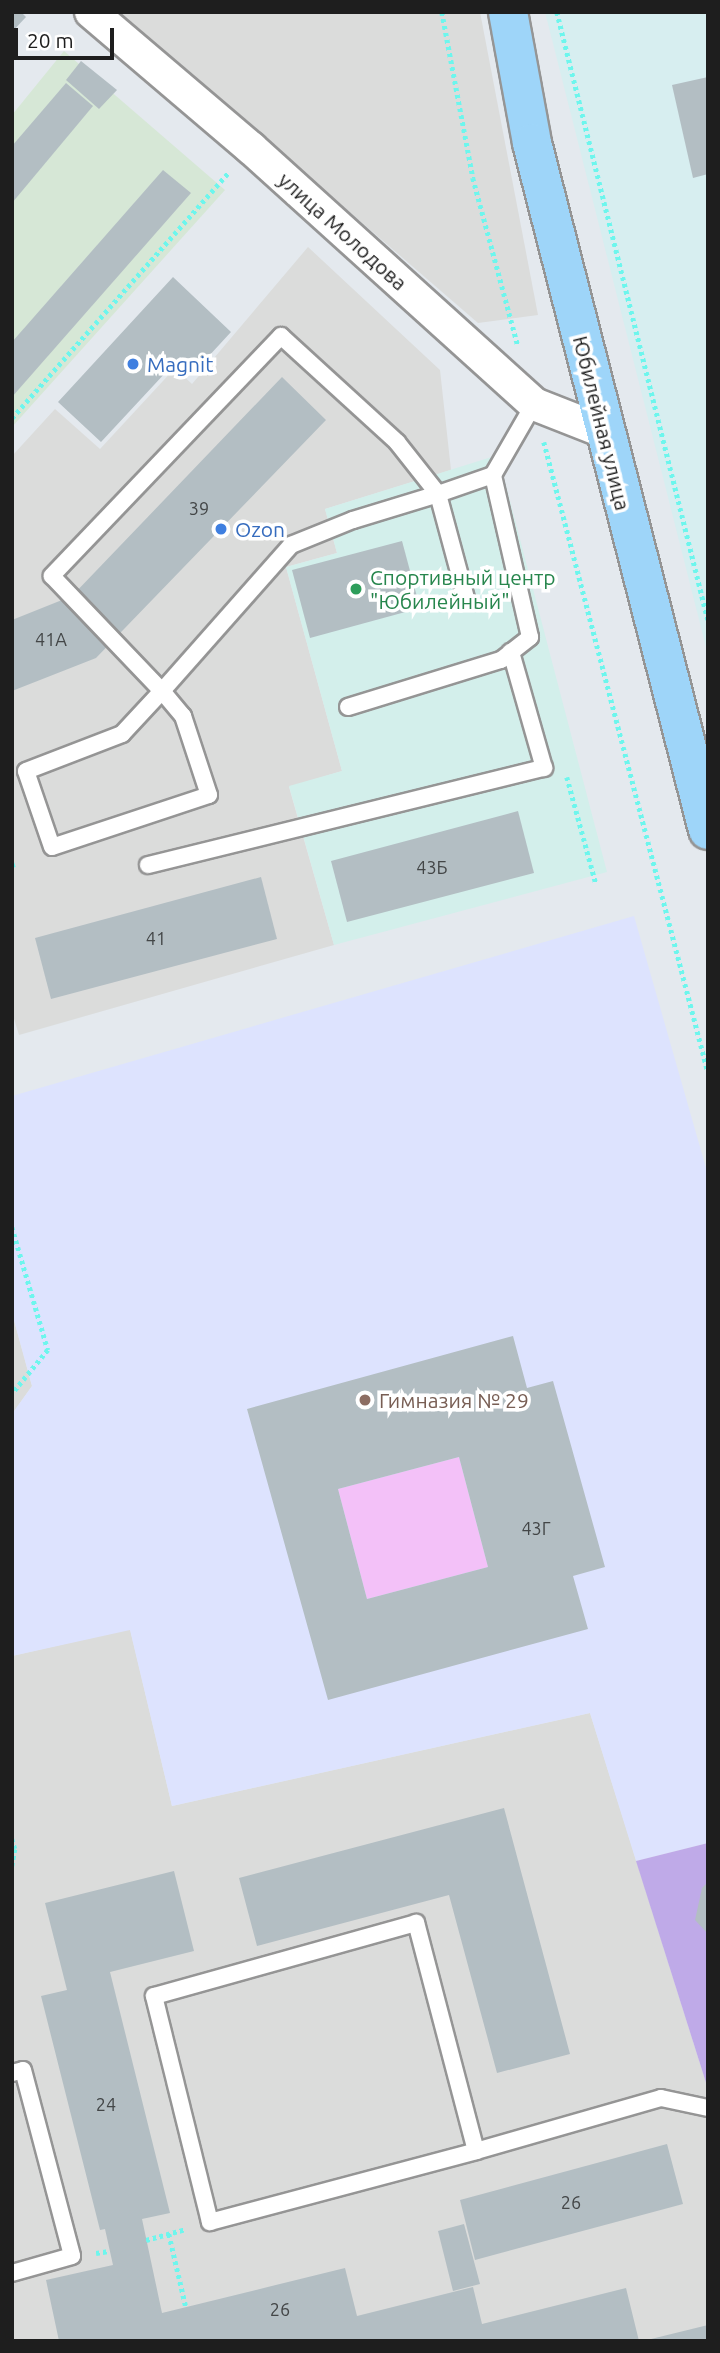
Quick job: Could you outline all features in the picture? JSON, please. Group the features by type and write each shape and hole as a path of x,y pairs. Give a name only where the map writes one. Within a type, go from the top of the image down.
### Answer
{"main road":[{"name":"Юбилейная улица","path":"508,12 531,143 708,831"}],"street":[{"name":"улица Молодова","path":"91,12 251,148 534,404 605,432"}],"lane":[{"path":"466,598 438,494 397,442 281,336 52,576 162,691 183,716 209,795 52,847 26,771 122,734 162,691 291,545 353,520 438,494 492,475 534,404"},
{"path":"348,707 501,660 530,637 492,475"},
{"path":"148,865 544,768 512,652"},
{"path":"476,2151 416,1923 154,1996 210,2222 476,2151 661,2098 708,2108"},
{"path":"12,2073 23,2070 72,2256 12,2273"}],"path":[{"path":"442,12 473,178 519,351"},
{"path":"557,12 708,620"},
{"path":"12,418 251,148"},
{"path":"534,404 708,1072"},
{"path":"12,1227 48,1350 12,1394"},
{"path":"12,1839 15,1849 12,1866"},
{"path":"146,2240 210,2222"},
{"path":"169,2234 186,2307"}],"shaded area":[{"path":"118,12 480,12 538,315 478,323"},
{"path":"545,12 708,12 708,655"},
{"path":"64,51 225,190 12,427 12,115"},
{"path":"308,247 440,370 451,470 325,509 337,553 286,567 342,771 289,787 334,945 19,1035 12,1012 12,456 55,409 100,449 175,368 192,384"},
{"path":"498,455 607,872 334,945 289,786 342,771 286,567 337,553 325,509"},
{"name":"Гимназия № 29","path":"634,916 708,1175 708,1843 636,1861 590,1713 172,1806 130,1630 12,1656 12,1414 32,1386 12,1313 12,1096"},
{"path":"12,1313 32,1386 12,1414"},
{"path":"459,1457 488,1567 367,1599 338,1489"},
{"path":"130,1629 172,1806 590,1713 708,2089 708,2341 12,2341 12,1656"},
{"path":"708,1843 708,2089 636,1861"}],"building":[{"path":"12,12 21,12 26,17 12,32"},
{"path":"81,61 117,90 99,109 66,80"},
{"path":"708,77 708,174 693,178 672,85"},
{"path":"66,83 93,106 12,203 12,146"},
{"path":"163,170 191,193 12,397 12,342"},
{"name":"Magnit","path":"173,277 231,332 195,371 180,357 101,442 58,402"},
{"path":"282,377 326,420 96,658 12,691 12,620 72,596"},
{"name":"Спортивный центр \"Юбилейный\"","path":"402,541 420,608 310,638 292,570"},
{"path":"518,811 534,873 347,922 331,861"},
{"path":"261,877 277,939 51,999 35,938"},
{"name":"Гимназия № 29","path":"513,1336 527,1388 553,1381 605,1567 573,1576 588,1629 328,1700 247,1409","holes":["459,1457 488,1567 367,1599 338,1489"]},
{"path":"504,1808 570,2054 497,2073 449,1895 257,1946 239,1878"},
{"path":"174,1871 194,1951 110,1972 170,2213 142,2219 162,2313 345,2268 357,2316 473,2287 482,2324 626,2288 639,2341 59,2341 46,2280 113,2265 105,2229 100,2230 41,1996 67,1990 45,1903"},
{"path":"708,1882 708,1934 695,1920 702,1888"},
{"path":"667,2144 683,2204 475,2260 460,2200"},
{"path":"464,2224 480,2284 453,2291 438,2231"},
{"path":"708,2325 708,2341 647,2341 647,2340"}],"place":[{"name":"Magnit","path":"133,364"},
{"name":"Ozon","path":"221,529"},
{"name":"Спортивный центр \"Юбилейный\"","path":"356,589"},
{"name":"Гимназия № 29","path":"365,1400"}]}
